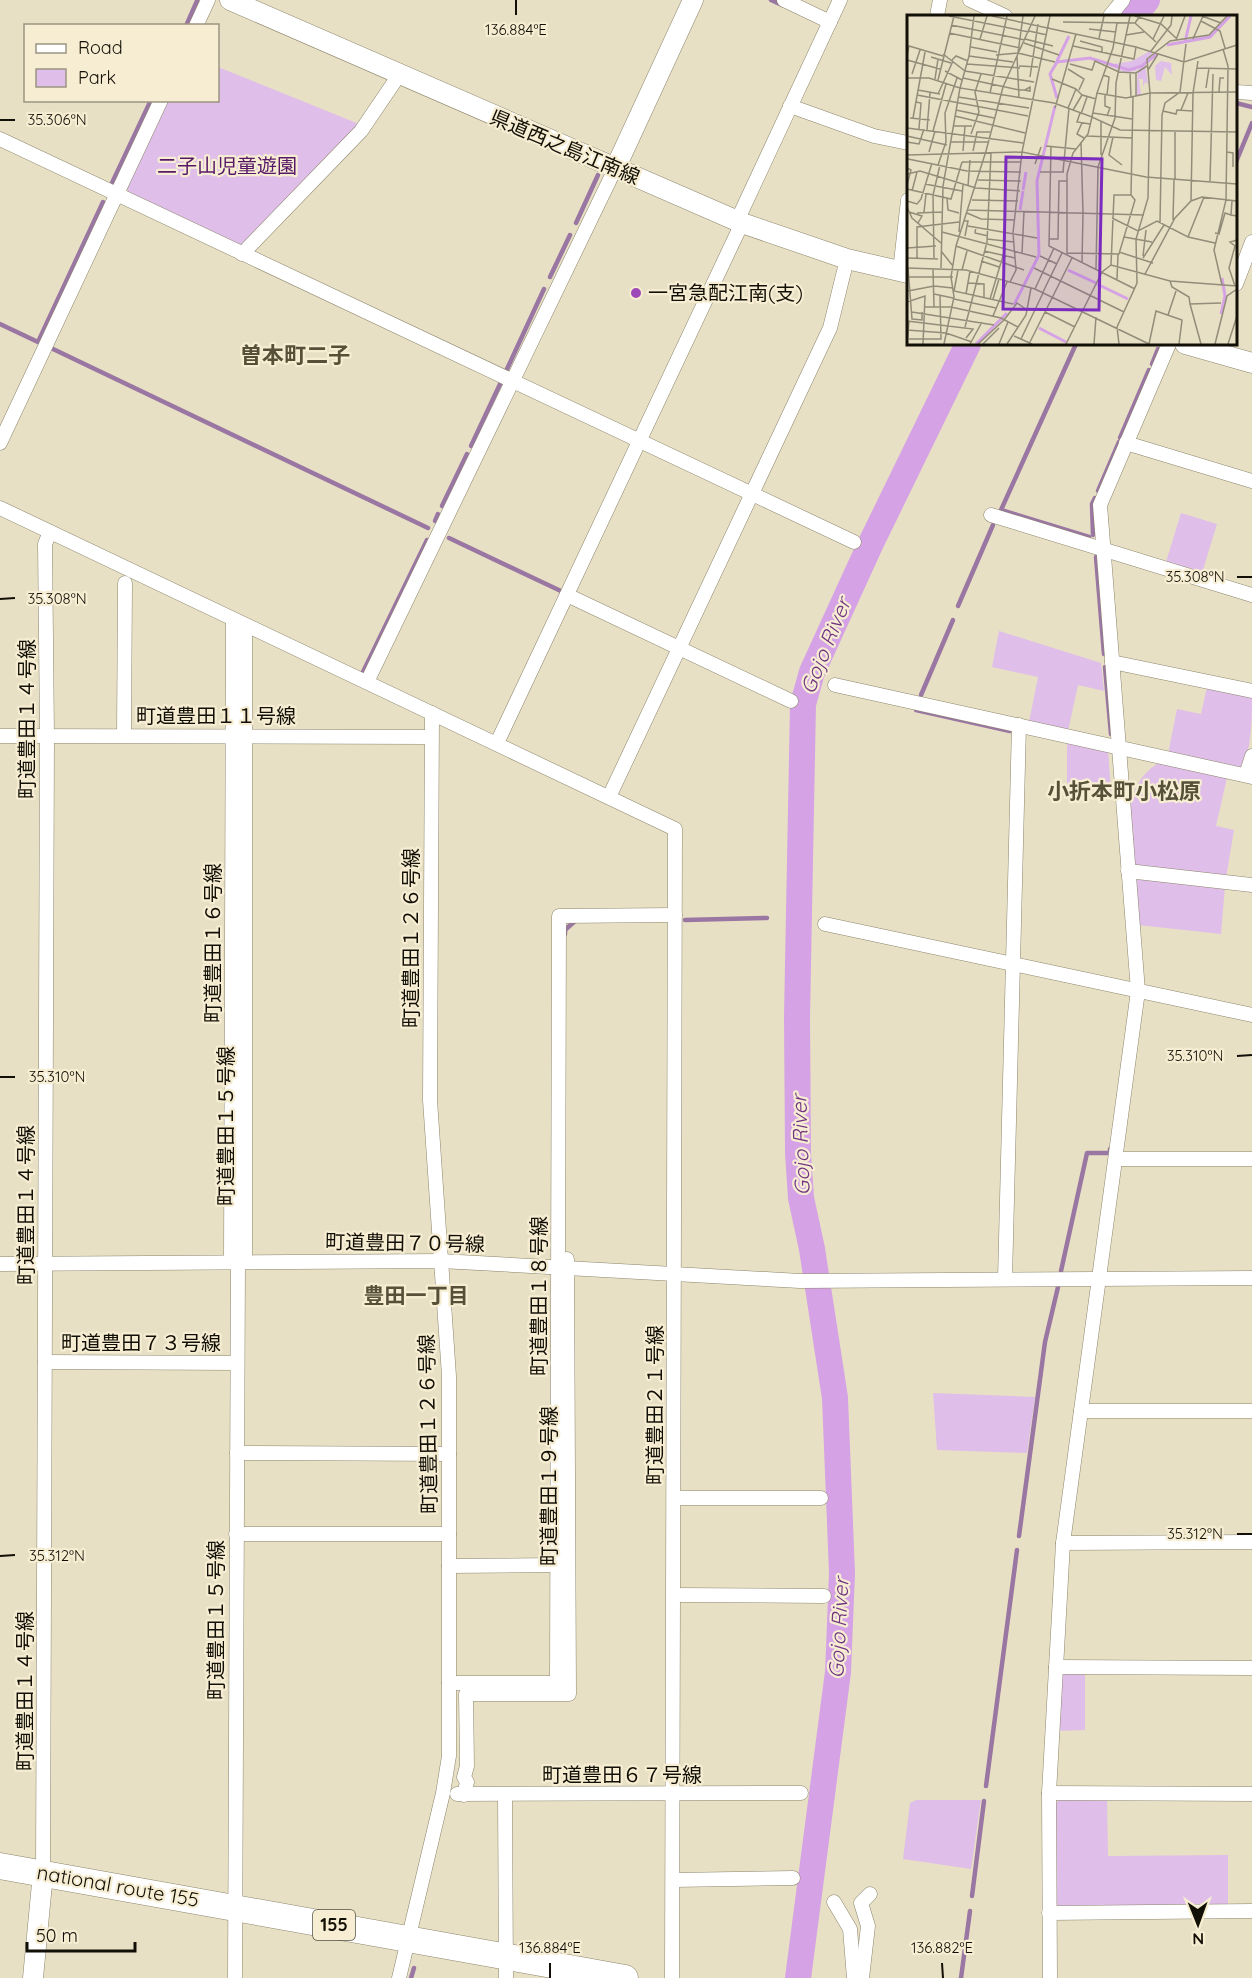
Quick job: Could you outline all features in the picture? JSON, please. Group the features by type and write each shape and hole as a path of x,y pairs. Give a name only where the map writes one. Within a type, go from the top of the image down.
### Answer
{"highway":[{"name":"national route 155","path":"0,1866 43,1877 407,1944 551,1978"},
{"name":"national route 155","path":"0,1873 43,1877"},
{"name":"national route 155","path":"506,1968 626,1978"}],"main road":[{"name":"県道西之島江南線","path":"230,0 739,222 847,259 904,272"},
{"path":"615,169 693,0"},
{"path":"1194,345 1211,347 1252,363"},
{"path":"33,1978 43,1877"}],"street":[{"path":"197,24 208,0"},
{"path":"784,0 830,22"},
{"path":"497,743 640,440 840,0"},
{"path":"937,15 940,0"},
{"path":"970,0 1001,10"},
{"path":"1111,15 1123,0"},
{"path":"242,254 361,131 399,75"},
{"path":"1237,92 1252,93"},
{"path":"0,443 160,102"},
{"path":"790,106 874,136 907,143"},
{"path":"0,139 854,542"},
{"path":"367,682 615,169"},
{"path":"904,272 907,229"},
{"path":"1237,281 1252,242"},
{"path":"0,508 49,535 367,682 431,716 497,743 609,797 830,328 847,259"},
{"path":"1050,1978 1048,1793 1063,1543 1138,991 1100,505 1169,345"},
{"path":"1126,443 1252,481"},
{"path":"991,515 1252,595"},
{"name":"町道豊田１４号線","path":"43,1877 47,736 45,544 49,535"},
{"path":"124,735 125,583"},
{"path":"567,595 791,701"},
{"name":"町道豊田１５号線","path":"235,1978 239,624"},
{"path":"1112,662 1252,691"},
{"path":"835,685 1249,776 1252,756"},
{"name":"町道豊田１２６号線","path":"399,1978 443,1793 449,1756 449,1376 430,1120 431,716"},
{"path":"1005,1279 1019,725"},
{"name":"町道豊田１１号線","path":"0,736 431,737"},
{"name":"町道豊田２１号線","path":"609,797 675,828 672,1978"},
{"path":"1128,871 1252,885"},
{"name":"町道豊田１８号線","path":"449,1683 558,1683 564,1267 559,916 675,915"},
{"path":"825,924 1252,1015"},
{"name":"町道豊田１９号線","path":"464,1795 467,1782 464,1777 467,1766 466,1694 569,1694 564,1267 568,929"},
{"path":"1116,1159 1252,1160"},
{"name":"町道豊田７０号線","path":"0,1264 441,1261 809,1281 1252,1278"},
{"name":"町道豊田７３号線","path":"45,1362 237,1363"},
{"path":"1082,1412 1252,1412"},
{"path":"237,1453 449,1454"},
{"path":"674,1498 821,1498"},
{"path":"236,1534 449,1534"},
{"path":"1063,1543 1252,1542"},
{"path":"449,1566 558,1565"},
{"path":"674,1595 824,1596"},
{"path":"1056,1667 1252,1668"},
{"name":"町道豊田６７号線","path":"443,1793 464,1795 801,1793"},
{"path":"1048,1793 1252,1794"},
{"path":"505,1794 506,1968"},
{"path":"672,1880 793,1878"},
{"path":"862,1978 868,1926 861,1903 870,1894"},
{"path":"834,1902 850,1929 854,1978"},
{"path":"1049,1913 1252,1911"}],"green space":[{"name":"二子山児童遊園","path":"219,67 359,124 244,244 239,245 128,193 127,187 167,102 219,102"},
{"path":"1181,513 1217,524 1202,573 1166,562"},
{"path":"999,631 1101,663 1104,691 1078,685 1068,731 1029,722 1038,677 992,667"},
{"path":"1207,687 1252,696 1249,746 1247,756 1239,769 1168,754 1177,709 1201,714"},
{"path":"1067,741 1108,749 1111,792 1067,785"},
{"path":"1158,763 1227,778 1216,826 1234,830 1226,878 1138,868 1134,863 1130,821 1133,796 1146,773"},
{"path":"1140,877 1225,886 1221,934 1138,925 1136,880"},
{"path":"933,1393 1035,1397 1027,1453 937,1450"},
{"path":"1085,1671 1085,1730 1057,1731 1061,1676 1068,1672"},
{"path":"1060,1799 1107,1799 1108,1856 1228,1855 1228,1907 1059,1908 1056,1904 1054,1805"},
{"path":"916,1800 981,1800 971,1869 903,1859 910,1803"}],"waterway":[{"path":"771,0 782,5"},
{"name":"Gojo River","path":"1135,15 1147,0"},
{"path":"187,24 197,1"},
{"path":"112,183 150,102"},
{"path":"1237,103 1252,107"},
{"path":"1237,160 1252,123"},
{"path":"576,223 598,175"},
{"path":"0,324 38,342 103,202"},
{"path":"550,277 570,235"},
{"path":"507,369 544,289"},
{"name":"Gojo River","path":"798,1978 838,1672 842,1573 835,1398 812,1249 801,1198 798,1153 797,1017 803,704 812,672 870,545 968,345"},
{"path":"1076,345 1001,510 1089,537"},
{"path":"53,349 428,528"},
{"path":"1152,364 1158,349"},
{"path":"1120,438 1149,370"},
{"path":"471,446 501,382"},
{"path":"1098,491 1119,442"},
{"path":"442,506 467,454"},
{"path":"1093,535 1092,504 1095,498"},
{"path":"435,521 438,514"},
{"path":"958,606 993,525"},
{"path":"449,538 563,592"},
{"path":"363,672 427,540"},
{"path":"1096,557 1104,654"},
{"path":"921,695 953,620"},
{"path":"1105,667 1111,734"},
{"path":"916,710 1010,731"},
{"path":"685,920 767,918"},
{"path":"790,918 798,920"},
{"path":"565,934 565,930 575,921"},
{"path":"1061,1271 1087,1153 1110,1153 1110,1149"},
{"path":"1019,1536 1045,1342 1058,1287"},
{"path":"986,1786 1017,1550"},
{"path":"972,1896 984,1801"},
{"path":"961,1978 970,1911"},
{"path":"411,1978 414,1968"}],"place":[{"name":"一宮急配江南(支)","path":"636,293"}],"district":[{"name":"曽本町二子","path":"295,355"},
{"name":"小折本町小松原","path":"1124,791"},
{"name":"豊田一丁目","path":"416,1296"}]}
